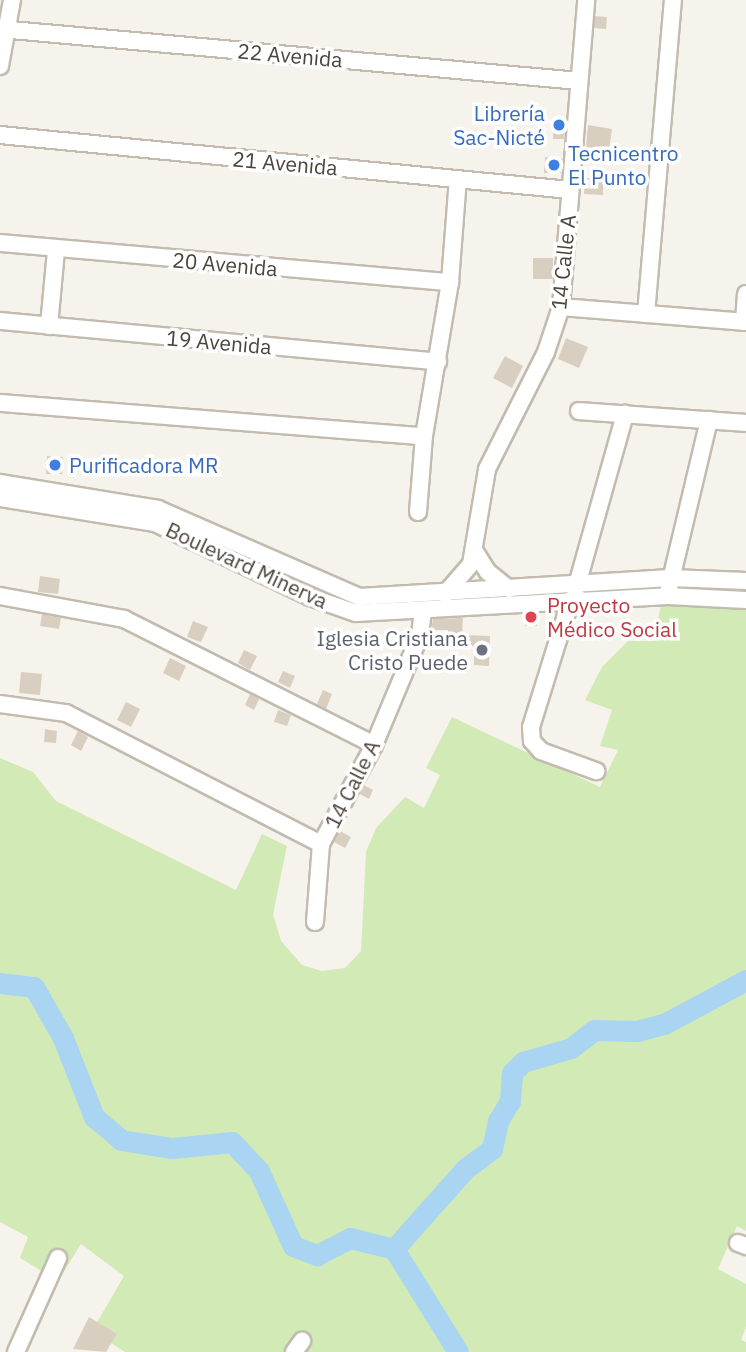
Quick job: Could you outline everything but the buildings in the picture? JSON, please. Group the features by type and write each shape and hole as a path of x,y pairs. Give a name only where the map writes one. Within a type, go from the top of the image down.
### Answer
{"street":[{"path":"0,66 4,29 12,0"},
{"name":"14 Calle A","path":"445,594 464,576 474,550 486,470 546,352 561,307 586,0"},
{"path":"646,314 673,0"},
{"name":"22 Avenida","path":"4,29 579,81"},
{"name":"21 Avenida","path":"0,135 570,190"},
{"path":"418,512 424,436 450,282 458,179"},
{"name":"20 Avenida","path":"0,243 56,250 450,282"},
{"path":"49,326 56,250"},
{"path":"561,307 745,322 746,294"},
{"name":"19 Avenida","path":"0,321 438,362"},
{"path":"0,404 424,436"},
{"path":"579,411 746,423"},
{"path":"596,771 541,751 531,741 531,727 574,592 625,414"},
{"path":"668,596 670,578 709,420"},
{"name":"Boulevard Minerva","path":"0,483 158,509 359,597 509,589 746,600"},
{"name":"Boulevard Minerva","path":"0,498 155,523 310,597 356,613 423,611 574,592 628,580 670,578 746,581"},
{"path":"474,550 488,572 509,589"},
{"path":"0,596 124,619 374,745"},
{"name":"14 Calle A","path":"315,922 321,844 374,745 420,635 423,611"},
{"path":"0,704 66,713 321,844"},
{"path":"16,1352 58,1258"}],"green space":[{"path":"661,605 746,610 746,1231 737,1226 718,1269 746,1284 746,1327 741,1340 746,1342 746,1352 125,1352 92,1331 124,1276 81,1244 58,1281 20,1258 28,1237 0,1222 0,758 33,772 56,801 236,890 262,834 287,846 273,914 281,941 302,965 322,971 345,968 361,951 366,852 376,828 405,797 424,808 440,775 426,768 452,717 600,787 618,750 600,746 612,710 585,700 602,667 628,641 654,641"}],"waterway":[{"path":"0,983 34,987 63,1038 94,1117 121,1140 172,1148 232,1142 259,1171 293,1246 317,1255 350,1238 394,1249 465,1169 492,1149 498,1121 510,1101 512,1073 523,1062 571,1048 594,1030 637,1031 664,1024 746,980"},
{"path":"394,1249 458,1352"}],"place":[{"name":"Librería Sac-Nicté","path":"559,125"},
{"name":"Tecnicentro El Punto","path":"554,165"},
{"name":"Purificadora MR","path":"55,465"},
{"name":"Proyecto Médico Social","path":"531,617"},
{"name":"Iglesia Cristiana Cristo Puede","path":"482,650"}]}
